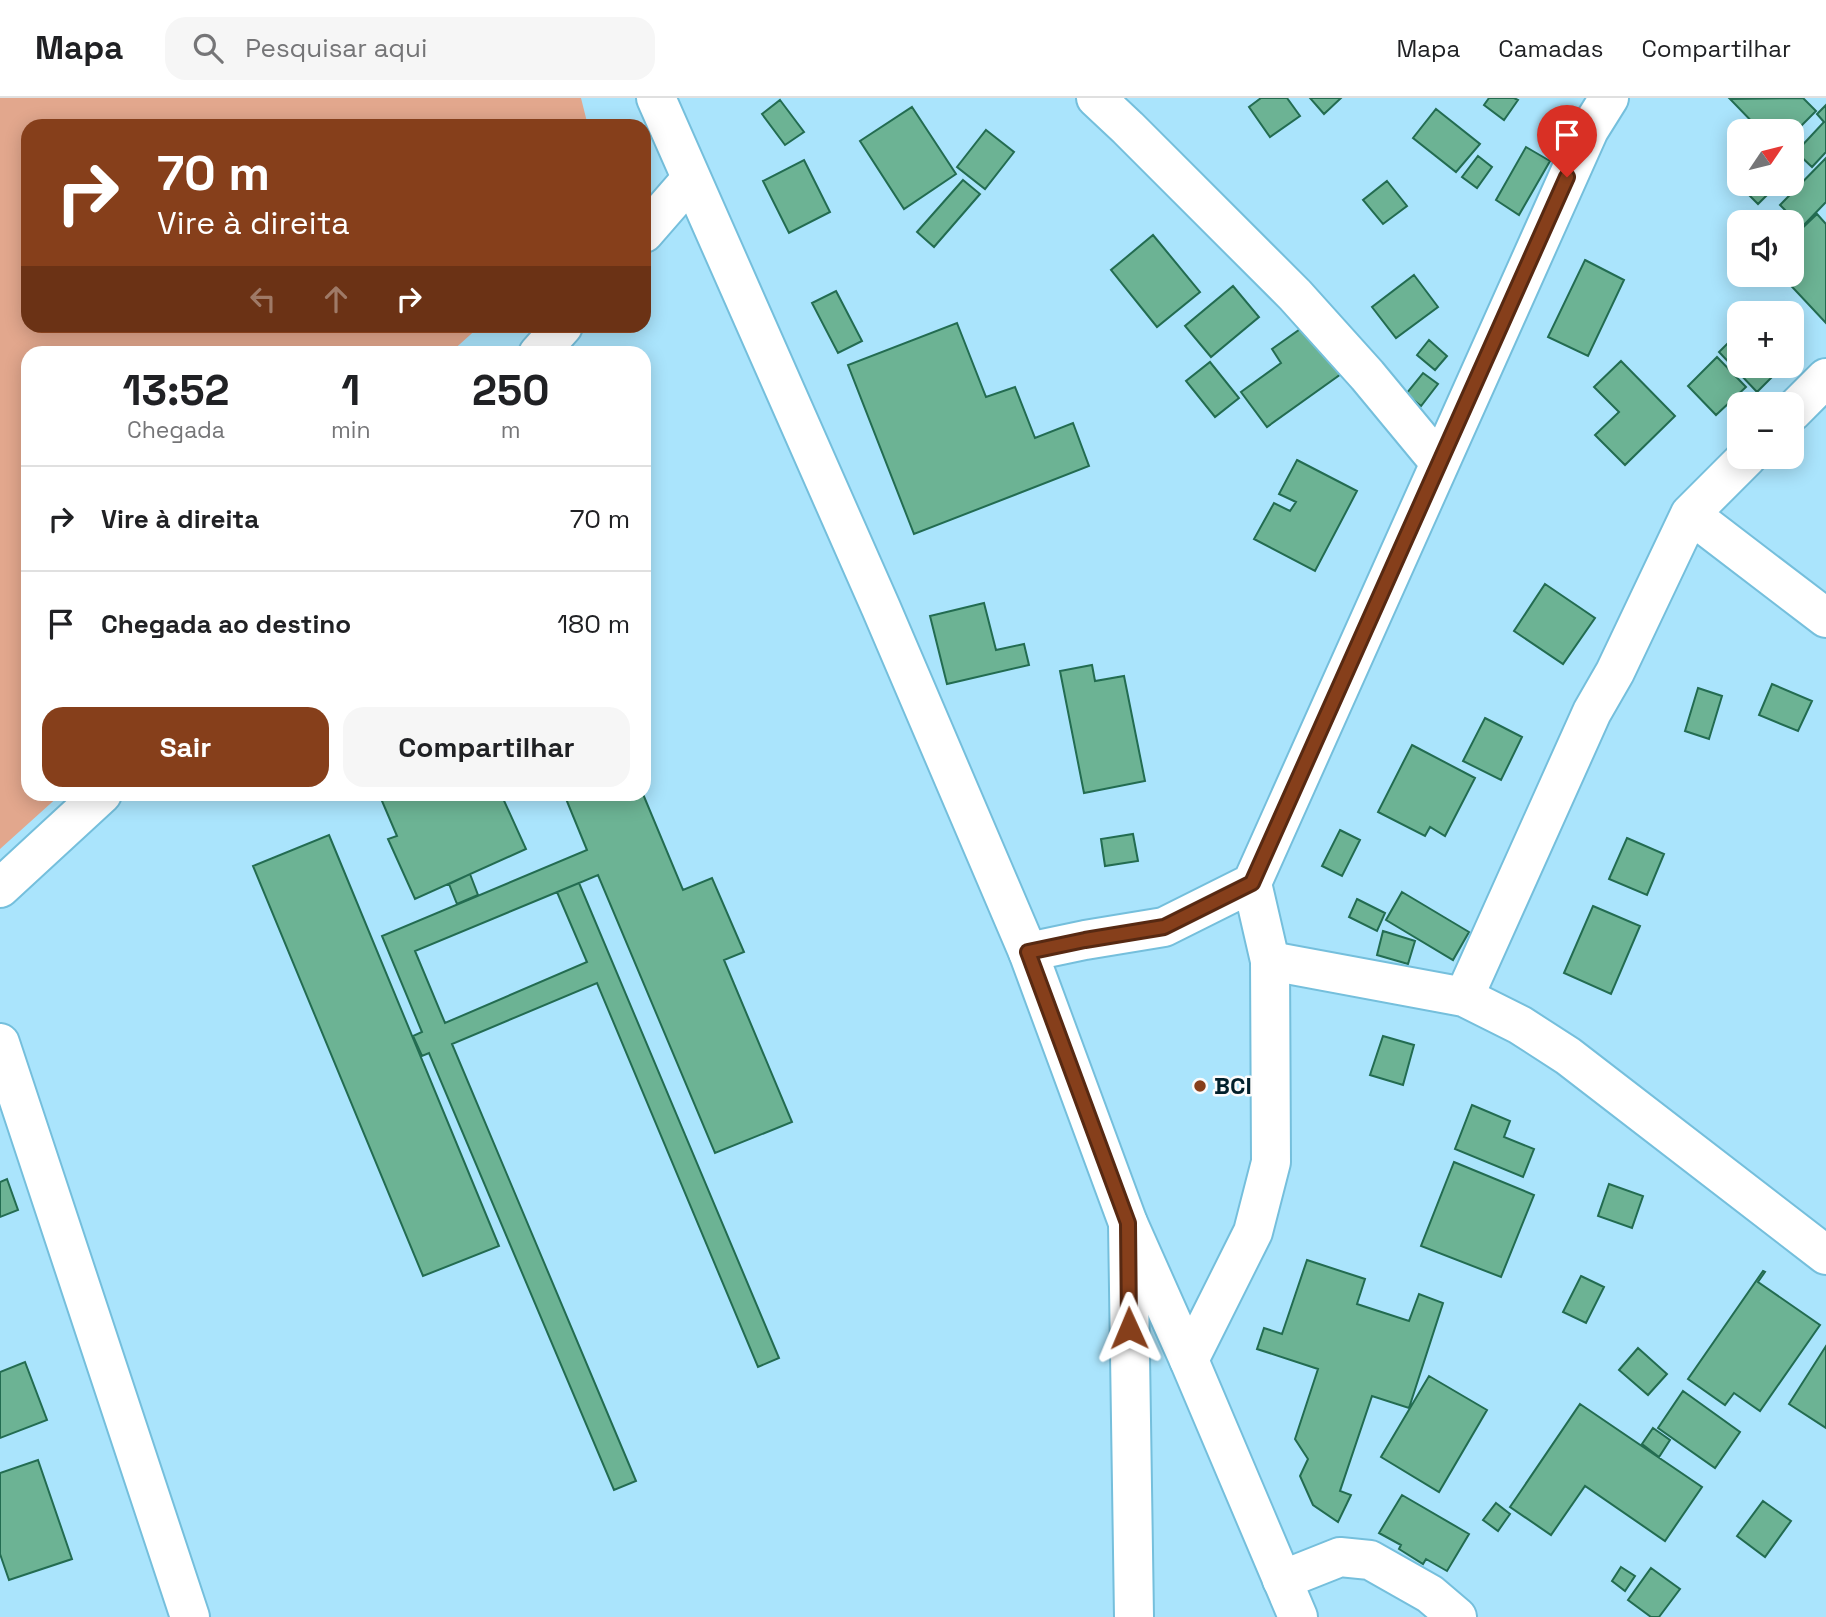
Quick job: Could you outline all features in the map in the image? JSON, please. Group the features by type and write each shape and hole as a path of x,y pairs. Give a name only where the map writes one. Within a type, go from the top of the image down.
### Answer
{"main road":[{"path":"656,98 881,608 1028,952 1128,1223 1298,1617"},
{"path":"1096,98 1294,295 1367,375 1439,462"},
{"path":"1189,1360 1253,1232 1271,1162 1270,961 1252,883 1589,130 1609,98"},
{"path":"651,225 691,179"},
{"path":"1804,400 1826,378"},
{"path":"1464,997 1592,712 1615,671 1690,514 1735,469"},
{"path":"1690,514 1826,618"},
{"path":"0,888 94,801"},
{"path":"1028,952 1164,927 1252,883"},
{"path":"1270,961 1464,997 1520,1026 1567,1056 1826,1255"},
{"path":"0,1042 190,1617"},
{"path":"1128,1223 1133,1617"},
{"path":"1282,1580 1340,1557 1370,1560 1430,1594 1457,1617"}],"shaded area":[{"path":"0,98 581,98 586,119 21,119 21,333 472,333 458,346 21,346 21,801 53,801 0,849"}],"building":[{"path":"1261,98 1287,98 1300,116 1270,137 1249,107"},
{"path":"1310,98 1341,98 1324,114"},
{"path":"1489,98 1518,100 1504,120 1484,105"},
{"path":"1803,98 1816,111 1804,123 1804,119 1749,119 1730,99"},
{"path":"780,100 804,132 785,145 762,114"},
{"path":"1826,105 1826,152 1812,167 1804,160 1804,143 1824,122 1817,114"},
{"path":"912,107 956,174 904,209 860,141"},
{"path":"1436,109 1480,144 1456,172 1413,138"},
{"path":"986,130 1014,152 985,189 957,167"},
{"path":"1526,147 1550,161 1519,215 1496,200"},
{"path":"1478,156 1492,167 1477,188 1462,177"},
{"path":"1826,158 1826,202 1804,225 1804,210 1785,210 1780,205 1789,196 1804,196 1804,180"},
{"path":"804,160 830,212 789,233 763,181"},
{"path":"963,180 980,194 934,247 917,232"},
{"path":"1387,181 1407,206 1383,224 1363,200"},
{"path":"1750,196 1766,196 1758,204"},
{"path":"1817,214 1826,224 1826,323 1792,287 1804,287 1804,226"},
{"path":"1153,235 1200,292 1157,327 1111,270"},
{"path":"1585,260 1624,280 1588,356 1548,337"},
{"path":"1414,275 1438,307 1396,338 1372,307"},
{"path":"1233,286 1259,317 1211,357 1185,326"},
{"path":"836,291 862,341 838,353 812,303"},
{"path":"957,323 986,397 1015,387 1035,438 1073,423 1089,466 914,534 848,365"},
{"path":"1306,325 1341,374 1267,427 1241,392 1281,363 1272,349"},
{"path":"1429,340 1447,356 1435,370 1417,355"},
{"path":"1727,344 1727,360 1719,352"},
{"path":"1717,357 1727,367 1727,378 1737,378 1746,387 1741,392 1727,392 1727,405 1716,415 1688,386"},
{"path":"1621,361 1675,416 1625,465 1595,435 1619,412 1594,387"},
{"path":"1210,362 1239,398 1215,417 1186,381"},
{"path":"1423,373 1438,384 1421,406 1406,394"},
{"path":"1744,378 1771,378 1757,392"},
{"path":"1297,460 1357,491 1315,571 1254,539 1274,503 1290,511 1296,502 1279,494"},
{"path":"1545,584 1595,618 1563,664 1514,631"},
{"path":"984,603 996,650 1024,644 1029,665 947,684 930,616"},
{"path":"1092,665 1095,681 1124,676 1145,781 1084,793 1060,671"},
{"path":"1772,684 1812,701 1798,731 1759,715"},
{"path":"1698,688 1722,696 1709,739 1685,731"},
{"path":"1485,718 1522,737 1501,780 1463,761"},
{"path":"1412,745 1475,778 1445,836 1430,827 1425,836 1378,812"},
{"path":"382,801 504,801 526,849 415,899 388,839 397,836"},
{"path":"567,801 646,801 683,890 712,878 744,952 724,960 792,1122 715,1153 598,875 579,883 779,1358 758,1367 597,983 452,1044 636,1481 614,1490 429,1053 422,1056 413,1036 422,1032 382,936 587,850","holes":["557,892 587,962 445,1023 415,951"]},
{"path":"1340,830 1360,840 1342,876 1322,866"},
{"path":"1133,834 1138,861 1105,866 1101,839"},
{"path":"329,835 499,1246 423,1276 253,866"},
{"path":"1627,838 1664,854 1647,895 1609,879"},
{"path":"470,874 478,895 457,904 449,884"},
{"path":"1402,892 1469,932 1453,960 1386,920"},
{"path":"1357,899 1385,913 1377,931 1349,917"},
{"path":"1593,906 1640,926 1611,994 1564,973"},
{"path":"1383,931 1415,941 1408,964 1377,955"},
{"path":"1383,1036 1414,1045 1403,1085 1370,1075"},
{"path":"1472,1105 1510,1121 1504,1137 1534,1149 1523,1177 1455,1149"},
{"path":"1454,1162 1534,1195 1501,1277 1421,1246"},
{"path":"7,1179 18,1210 0,1217 0,1182"},
{"path":"1609,1184 1643,1196 1632,1228 1598,1216"},
{"path":"1307,1260 1365,1279 1357,1304 1409,1321 1419,1294 1443,1303 1409,1408 1372,1396 1340,1491 1351,1495 1338,1522 1313,1505 1300,1476 1308,1459 1295,1439 1318,1369 1257,1349 1264,1328 1282,1334"},
{"path":"1763,1271 1765,1272 1758,1282 1820,1325 1760,1411 1734,1393 1725,1405 1688,1379"},
{"path":"1581,1276 1604,1287 1586,1323 1563,1312"},
{"path":"1826,1346 1826,1428 1789,1404"},
{"path":"1638,1348 1667,1374 1648,1395 1619,1370"},
{"path":"25,1362 47,1420 0,1438 0,1372"},
{"path":"1429,1376 1487,1410 1439,1492 1381,1457"},
{"path":"1683,1391 1740,1432 1715,1468 1658,1428"},
{"path":"1580,1404 1702,1487 1665,1541 1585,1486 1551,1535 1510,1507"},
{"path":"1653,1428 1670,1440 1659,1457 1642,1444"},
{"path":"38,1460 72,1559 9,1580 0,1554 0,1473"},
{"path":"1402,1495 1469,1534 1447,1571 1426,1559 1423,1564 1399,1549 1401,1545 1379,1533"},
{"path":"1763,1501 1791,1521 1765,1557 1737,1536"},
{"path":"1496,1503 1510,1514 1498,1531 1483,1520"},
{"path":"1621,1567 1635,1576 1625,1591 1612,1581"},
{"path":"1651,1568 1680,1589 1659,1617 1651,1617 1628,1600"}],"place":[{"name":"BCI","path":"1200,1086"}],"route":[{"path":"1129,1328 1128,1223 1028,952 1164,927 1252,883 1567,177"}]}
